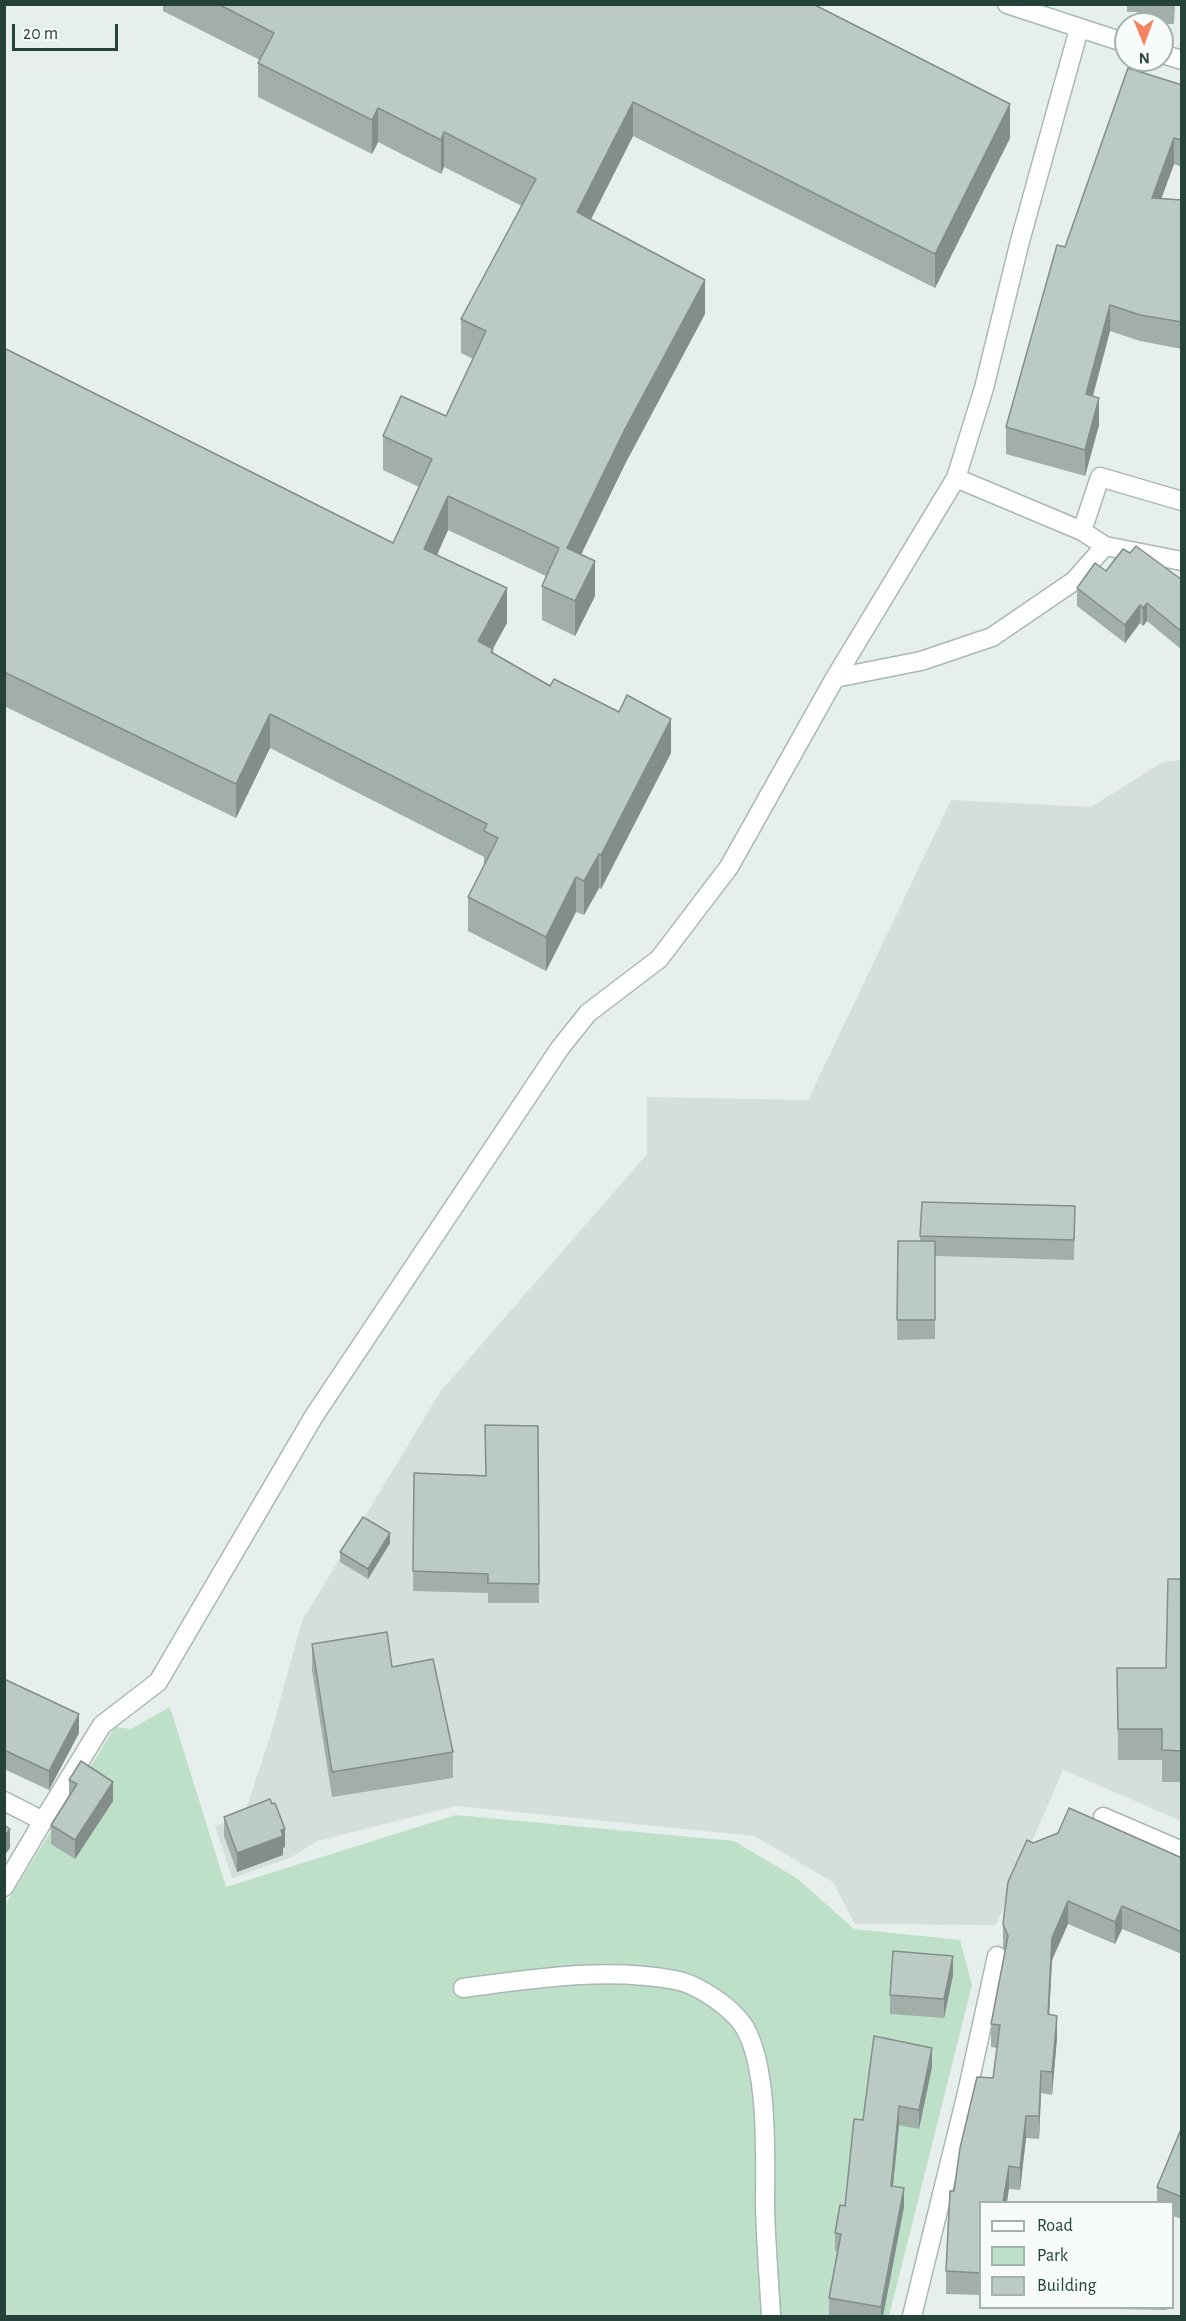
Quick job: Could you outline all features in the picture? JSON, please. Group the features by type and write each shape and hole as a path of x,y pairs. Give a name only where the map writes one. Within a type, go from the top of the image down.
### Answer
{"street":[{"path":"1007,4 1114,40"},
{"path":"4,1887 102,1725 158,1682 314,1416 560,1048 588,1013 659,959 729,867 834,678 956,478 984,388 1020,241 1078,29"},
{"path":"1082,531 1100,477 1182,501"},
{"path":"956,478 1082,531 1105,546 1182,561"},
{"path":"834,678 921,661 992,637 1074,581 1105,546"},
{"path":"4,1801 43,1821"},
{"path":"1103,1817 1182,1851"},
{"path":"912,2316 967,2093 997,1956"},
{"path":"463,1988 548,1977 626,1974 678,1980 727,2006 745,2029 759,2077 765,2120 765,2209 771,2316"}],"shaded area":[{"path":"1181,760 1181,1821 1063,1770 996,1925 855,1924 833,1882 754,1836 456,1806 317,1841 290,1858 232,1878 215,1826 244,1815 269,1740 302,1621 440,1392 647,1154 647,1097 808,1100 951,800 1091,807 1163,762"}],"green space":[{"path":"170,1707 226,1887 456,1815 734,1841 798,1879 854,1929 960,1940 972,1985 889,2316 5,2316 4,1907 115,1727 131,1729"}],"building":[{"path":"218,4 813,4 1010,104 935,254 633,102 577,212 705,280 625,429 567,548 595,561 575,601 542,586 559,548 448,496 424,549 507,588 478,641 493,649 491,652 550,686 554,679 619,712 627,695 671,719 601,855 599,854 584,881 576,877 546,937 468,897 498,838 484,831 487,824 270,714 236,784 4,672 4,348 393,543 432,459 383,436 401,396 446,416 486,331 461,319 536,179 444,132 441,140 378,108 372,120 258,63 274,33"},
{"path":"1174,4 1174,5 1137,5"},
{"path":"1127,72 1141,72 1182,85 1182,140 1174,138 1152,198 1182,200 1182,322 1140,315 1110,305 1086,394 1099,398 1085,450 1006,427 1057,245 1065,247"},
{"path":"1136,546 1182,580 1182,632 1147,603 1143,608 1140,605 1125,625 1077,588 1095,563 1106,571 1123,549 1130,553"},
{"path":"922,1202 1075,1206 1074,1240 920,1236"},
{"path":"898,1241 935,1241 935,1320 897,1320"},
{"path":"485,1425 538,1426 539,1584 488,1583 488,1574 413,1571 414,1473 486,1476"},
{"path":"363,1517 390,1533 368,1569 340,1552"},
{"path":"1168,1579 1182,1579 1182,1751 1162,1750 1162,1729 1118,1729 1117,1668 1166,1668"},
{"path":"387,1632 392,1667 433,1659 453,1752 332,1772 312,1644"},
{"path":"4,1679 79,1714 49,1771 4,1750"},
{"path":"81,1761 113,1782 75,1840 51,1825 77,1784 69,1780"},
{"path":"270,1799 272,1804 275,1803 285,1829 281,1830 283,1836 237,1853 224,1817"},
{"path":"1069,1808 1182,1858 1182,1932 1122,1906 1115,1922 1068,1901 1052,1938 1048,2014 1057,2016 1052,2072 1041,2071 1039,2116 1026,2116 1020,2168 1009,2166 1003,2201 979,2201 979,2273 946,2271 950,2191 954,2191 960,2148 977,2077 993,2078 1000,2025 991,2024 1008,1936 1003,1924 1008,1882 1027,1840 1033,1843 1058,1833"},
{"path":"4,1825 10,1829 4,1837"},
{"path":"893,1951 953,1956 944,1999 890,1995"},
{"path":"874,2036 932,2048 919,2110 899,2106 891,2186 904,2188 881,2307 829,2298 841,2234 835,2233 840,2205 845,2206 854,2119 863,2120"},
{"path":"1182,2127 1182,2197 1157,2187"}]}
